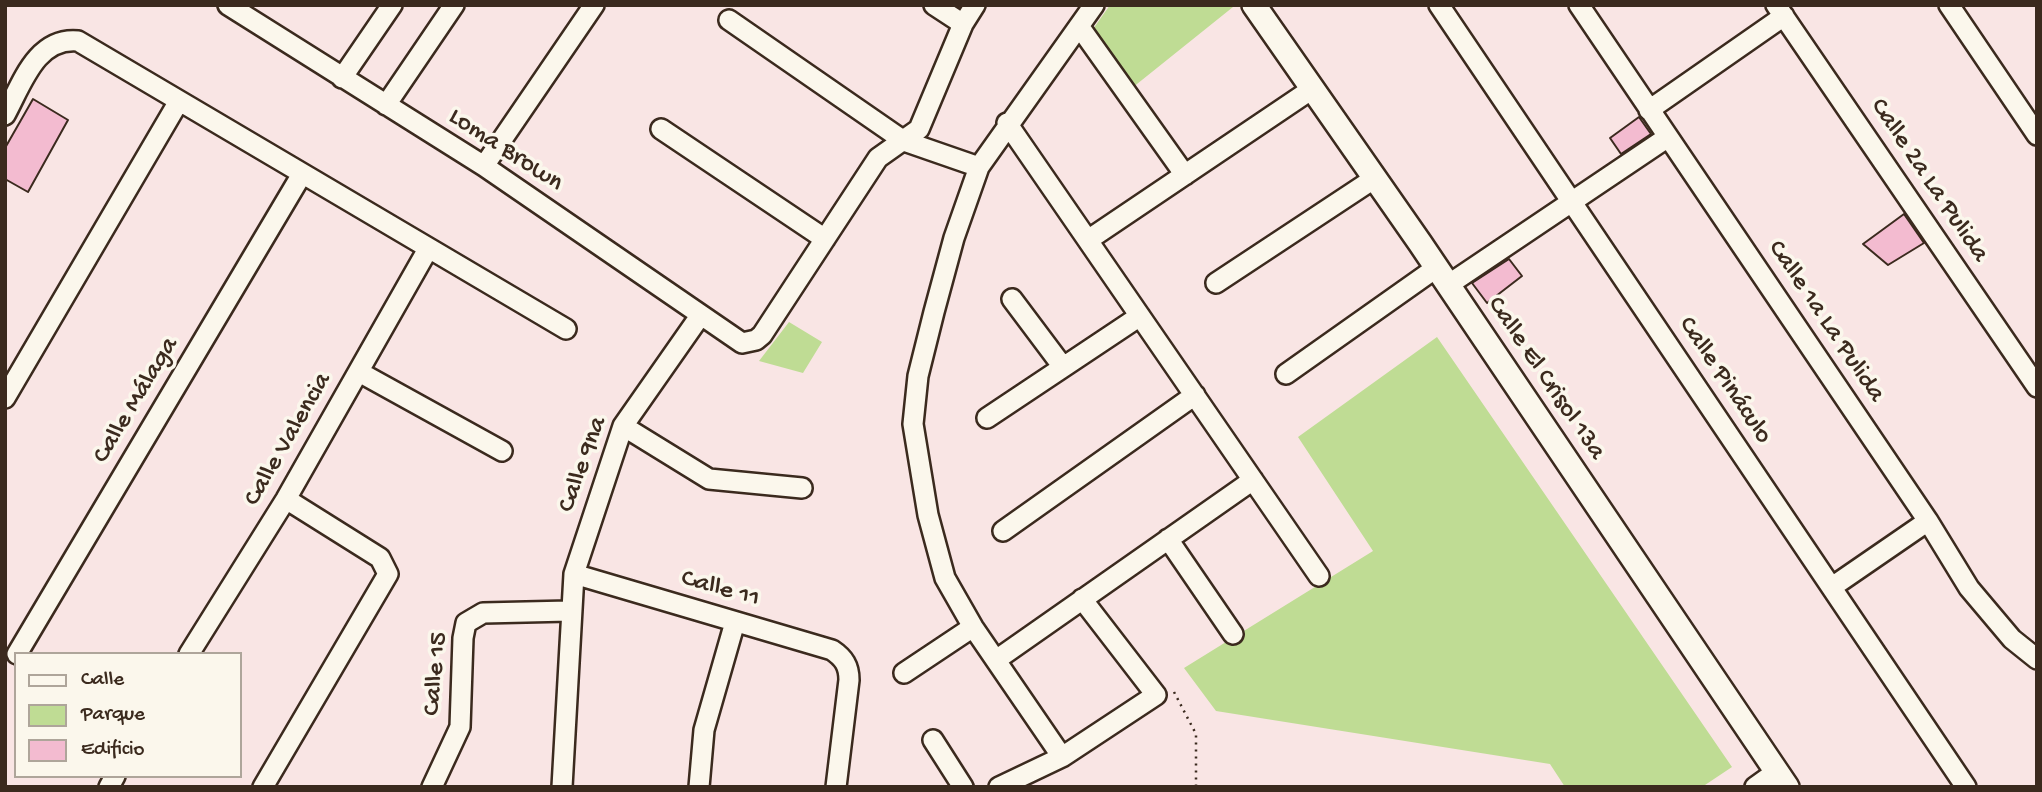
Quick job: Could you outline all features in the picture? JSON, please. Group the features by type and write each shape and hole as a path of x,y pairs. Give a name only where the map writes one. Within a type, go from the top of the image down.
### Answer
{"street":[{"name":"Loma Brown","path":"228,5 251,11 342,78 484,166 735,341 750,343 762,335 825,239"},
{"path":"342,78 392,5"},
{"path":"386,105 454,5"},
{"path":"484,166 594,5"},
{"path":"934,5 963,24"},
{"path":"661,129 825,239 878,158 919,129 963,24 975,5"},
{"path":"1062,757 973,627 945,578 928,515 913,424 918,376 934,312 954,238 979,167 1007,123 1094,5"},
{"name":"Calle El Crisol 13a","path":"1254,5 1375,178 1782,779"},
{"name":"Calle Pináculo","path":"1439,5 1966,787"},
{"name":"Calle 1a La Pulida","path":"1578,5 1928,521 1969,588 2012,639 2037,659"},
{"path":"1949,5 2037,135"},
{"path":"1649,110 1780,11"},
{"name":"Calle 2a La Pulida","path":"1780,11 2037,387"},
{"path":"729,20 904,141 979,167"},
{"path":"1079,26 1185,175"},
{"path":"5,115 38,55 46,47 67,40 78,40 566,329"},
{"path":"1088,240 1312,89"},
{"path":"5,398 179,101"},
{"path":"1007,123 1319,576"},
{"path":"1286,374 1442,277 1571,202 1668,137"},
{"name":"Calle Málaga","path":"18,652 302,174"},
{"path":"1216,283 1375,178"},
{"name":"Calle Valencia","path":"190,652 286,499 428,249"},
{"path":"1013,299 1063,367"},
{"name":"Calle 9na","path":"562,787 569,611 574,575 623,426 700,316"},
{"path":"987,418 1140,316"},
{"path":"359,372 502,451"},
{"path":"1003,531 1195,395"},
{"path":"623,426 709,479 802,488"},
{"path":"996,660 1253,480"},
{"path":"263,787 388,574 380,558 286,499"},
{"path":"1832,587 1928,521"},
{"path":"1168,539 1233,634"},
{"name":"Calle 11","path":"574,575 832,650 846,664 849,680 836,787"},
{"path":"999,787 1062,757 1156,695 1082,599"},
{"name":"Calle 15","path":"432,787 460,727 463,631 467,623 483,613 569,611"},
{"path":"699,787 704,730 735,622"},
{"path":"904,673 973,627"},
{"path":"933,740 963,787"},
{"path":"1755,787 1782,779"}],"path":[{"path":"1156,695 1175,691 1196,734 1196,787"}],"green space":[{"path":"1110,5 1233,7 1132,88 1093,29"},
{"path":"789,322 822,342 803,373 759,361"},
{"path":"1437,337 1732,767 1702,787 1565,787 1550,764 1216,711 1184,668 1373,551 1298,437"}],"building":[{"path":"33,99 68,120 28,192 5,179 5,148"},
{"path":"1639,117 1651,134 1621,154 1610,138"},
{"path":"1904,214 1924,243 1888,265 1863,244"},
{"path":"1509,259 1522,276 1487,303 1472,283"}]}
